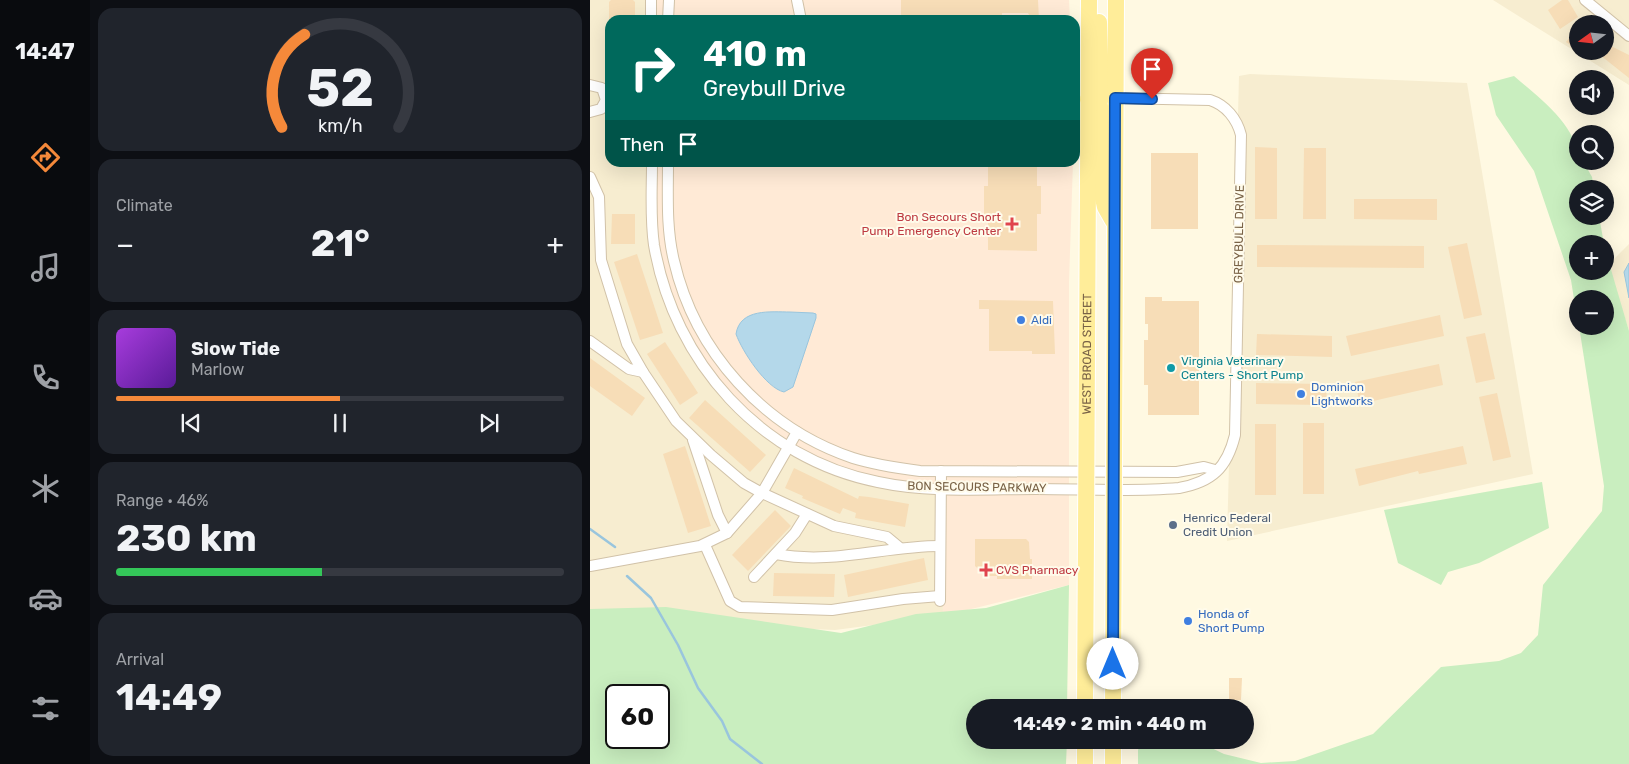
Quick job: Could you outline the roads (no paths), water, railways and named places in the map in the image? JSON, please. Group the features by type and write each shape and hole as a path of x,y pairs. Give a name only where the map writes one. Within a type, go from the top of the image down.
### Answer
{"main road":[{"name":"WEST BROAD STREET","path":"1085,699 1086,472 1081,99 1088,0"},
{"path":"1100,0 1101,89 1115,98"},
{"path":"1114,699 1116,0"},
{"path":"1081,99 1098,102 1100,106 1102,194 1105,207 1115,224"},
{"path":"1084,764 1085,749"},
{"path":"1113,749 1113,764"}],"street":[{"path":"651,0 652,15"},
{"path":"668,0 668,15"},
{"path":"797,0 800,15"},
{"path":"1585,0 1629,36"},
{"path":"590,85 602,88 605,94"},
{"name":"GREYBULL DRIVE","path":"1114,489 1179,488 1208,480 1215,470 1226,461 1231,451 1237,414 1241,135 1238,125 1224,108 1210,100 1115,98"},
{"path":"590,113 601,110 605,104"},
{"name":"BON SECOURS PARKWAY","path":"652,167 654,244 668,298 682,333 700,364 734,404 788,447 829,468 860,478 897,485 941,488 1114,489"},
{"name":"BON SECOURS PARKWAY","path":"668,167 670,238 674,262 689,307 702,333 728,372 764,408 797,432 840,453 873,464 941,471 1114,472"},
{"path":"590,177 599,201 595,252 627,344 668,410 692,437 744,483 807,514 844,529 887,537 899,547"},
{"path":"590,342 629,369 643,372"},
{"path":"590,566 705,545 727,533 741,520 762,493 797,432"},
{"path":"692,437 718,515 727,533"},
{"path":"1114,472 1183,472 1204,468 1215,470"},
{"path":"705,545 730,601 740,607 832,610 903,599 940,598 941,471"},
{"path":"754,577 802,524 807,514"},
{"path":"776,554 836,558 899,547 940,546"}],"water":[{"path":"1629,263 1629,298 1624,272"},
{"path":"757,313 813,313 816,314 816,318 793,387 784,392 770,384 762,376 749,359 736,334 743,320"}],"waterway":[{"path":"590,529 615,547"},
{"path":"627,576 651,598 678,645 698,688 722,721 730,739 762,764"}],"place":[{"name":"Bon Secours Short Pump Emergency Center","path":"1012,224"},
{"name":"Aldi","path":"1021,320"},
{"name":"Virginia Veterinary Centers - Short Pump","path":"1171,368"},
{"name":"Dominion Lightworks","path":"1301,394"},
{"name":"Henrico Federal Credit Union","path":"1173,525"},
{"name":"CVS Pharmacy","path":"986,570"},
{"name":"Honda of Short Pump","path":"1188,621"}]}
